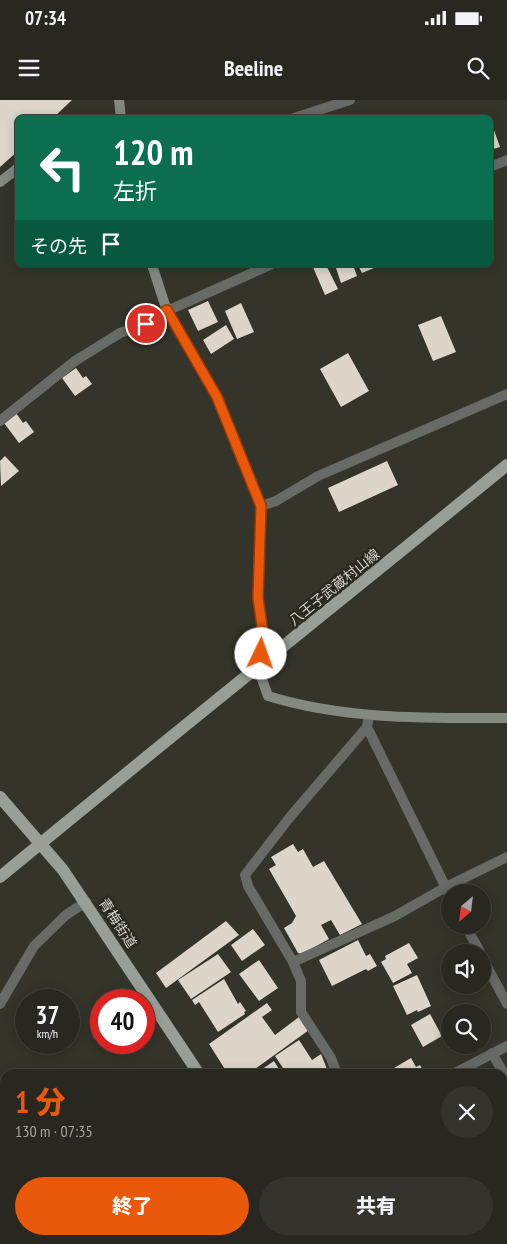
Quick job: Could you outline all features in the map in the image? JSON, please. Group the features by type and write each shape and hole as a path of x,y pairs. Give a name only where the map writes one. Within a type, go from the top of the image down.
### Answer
{"main road":[{"name":"八王子武蔵村山線","path":"0,877 507,465"},
{"name":"青梅街道","path":"0,797 63,870 196,1069"}],"street":[{"path":"120,100 121,115"},
{"path":"303,115 350,100"},
{"path":"493,166 507,160"},
{"path":"0,182 15,170"},
{"path":"153,267 167,310 217,397 261,506 258,598 264,640 258,668 268,696 297,705 368,716 507,718"},
{"path":"0,421 75,361 120,333 146,324 167,310 265,267"},
{"path":"261,506 276,501 318,476 507,394"},
{"path":"368,716 367,727 445,884"},
{"path":"336,1069 331,1058 301,1012 301,981 293,962 248,886 245,875 290,817 367,727"},
{"path":"460,884 507,857"},
{"path":"293,962 441,894"},
{"path":"0,1004 34,946 66,915 86,902"},
{"path":"491,975 507,1004"},
{"path":"463,1069 507,1046"},
{"path":"492,1054 501,1069"}],"building":[{"path":"0,100 72,100 56,115 15,115 15,154 0,167"},
{"path":"493,127 500,147 493,149"},
{"path":"313,267 327,267 338,289 325,295"},
{"path":"336,267 354,267 357,276 341,283"},
{"path":"359,267 376,267 362,273"},
{"path":"208,301 218,322 198,331 188,310"},
{"path":"241,303 254,332 237,339 225,311"},
{"path":"441,316 456,352 433,361 418,325"},
{"path":"226,325 234,339 211,354 203,340"},
{"path":"348,353 369,391 341,407 320,369"},
{"path":"76,368 83,378 86,376 92,384 75,396 62,378"},
{"path":"16,413 23,423 26,421 34,432 19,443 4,423"},
{"path":"5,456 19,471 1,486 0,461"},
{"path":"387,461 398,485 339,512 328,488"},
{"path":"293,844 298,852 303,849 313,867 324,861 362,924 340,935 331,920 321,925 329,939 302,954 298,953 284,928 292,923 296,916 269,869 276,865 271,857"},
{"path":"226,921 239,935 166,988 156,973"},
{"path":"253,929 265,945 242,961 231,945"},
{"path":"358,940 366,956 370,954 377,966 368,971 366,969 332,986 319,960"},
{"path":"409,943 418,958 407,964 412,973 393,983 381,962 386,959 385,956"},
{"path":"218,954 231,972 191,999 178,980"},
{"path":"259,960 278,988 259,1001 239,974"},
{"path":"417,975 431,1006 407,1015 393,986"},
{"path":"224,979 238,1004 240,1002 246,1011 244,1012 245,1014 218,1032 199,1002 195,1005 192,1000"},
{"path":"267,1003 272,1010 262,1017 275,1035 299,1017 309,1030 255,1069 225,1069 209,1044"},
{"path":"430,1014 441,1037 423,1047 411,1025"},
{"path":"299,1040 312,1060 321,1054 327,1069 284,1069 275,1056"},
{"path":"411,1058 416,1067 420,1065 422,1069 394,1069"},
{"path":"274,1061 279,1069 262,1069"}],"route":[{"path":"146,324 167,310 217,397 261,506 258,598 264,640 261,654"}]}
